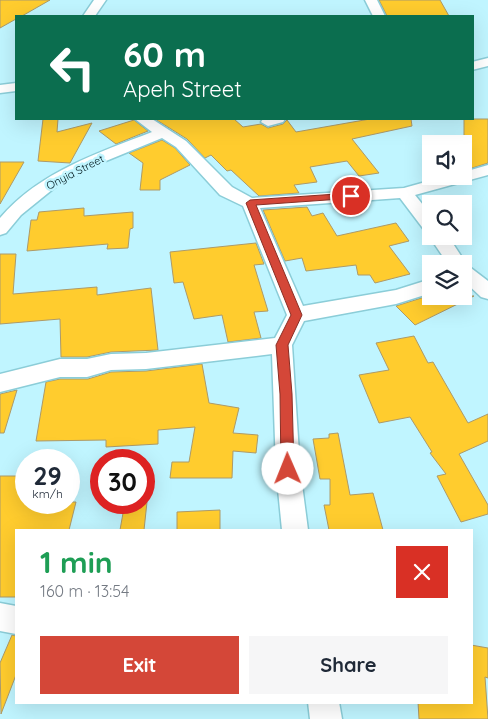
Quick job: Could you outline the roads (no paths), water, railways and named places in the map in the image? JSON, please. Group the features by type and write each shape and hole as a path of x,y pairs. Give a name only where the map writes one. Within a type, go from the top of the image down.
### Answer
{"street":[{"path":"89,15 100,0"},
{"path":"371,0 378,15"},
{"path":"474,52 488,55"},
{"path":"474,66 488,62"},
{"path":"0,89 15,87"},
{"path":"143,120 181,144 226,191 250,203 405,193 488,170"},
{"name":"Onyia Street","path":"0,229 33,195 50,184 86,164 162,133"},
{"path":"405,193 422,216"},
{"path":"250,203 297,315 282,345 286,394 288,469 295,529"},
{"path":"472,278 488,292"},
{"path":"297,315 396,297 422,289"},
{"path":"0,383 60,368 87,368 111,362 282,345"},
{"path":"0,617 15,620"},
{"path":"323,704 326,719"}]}
